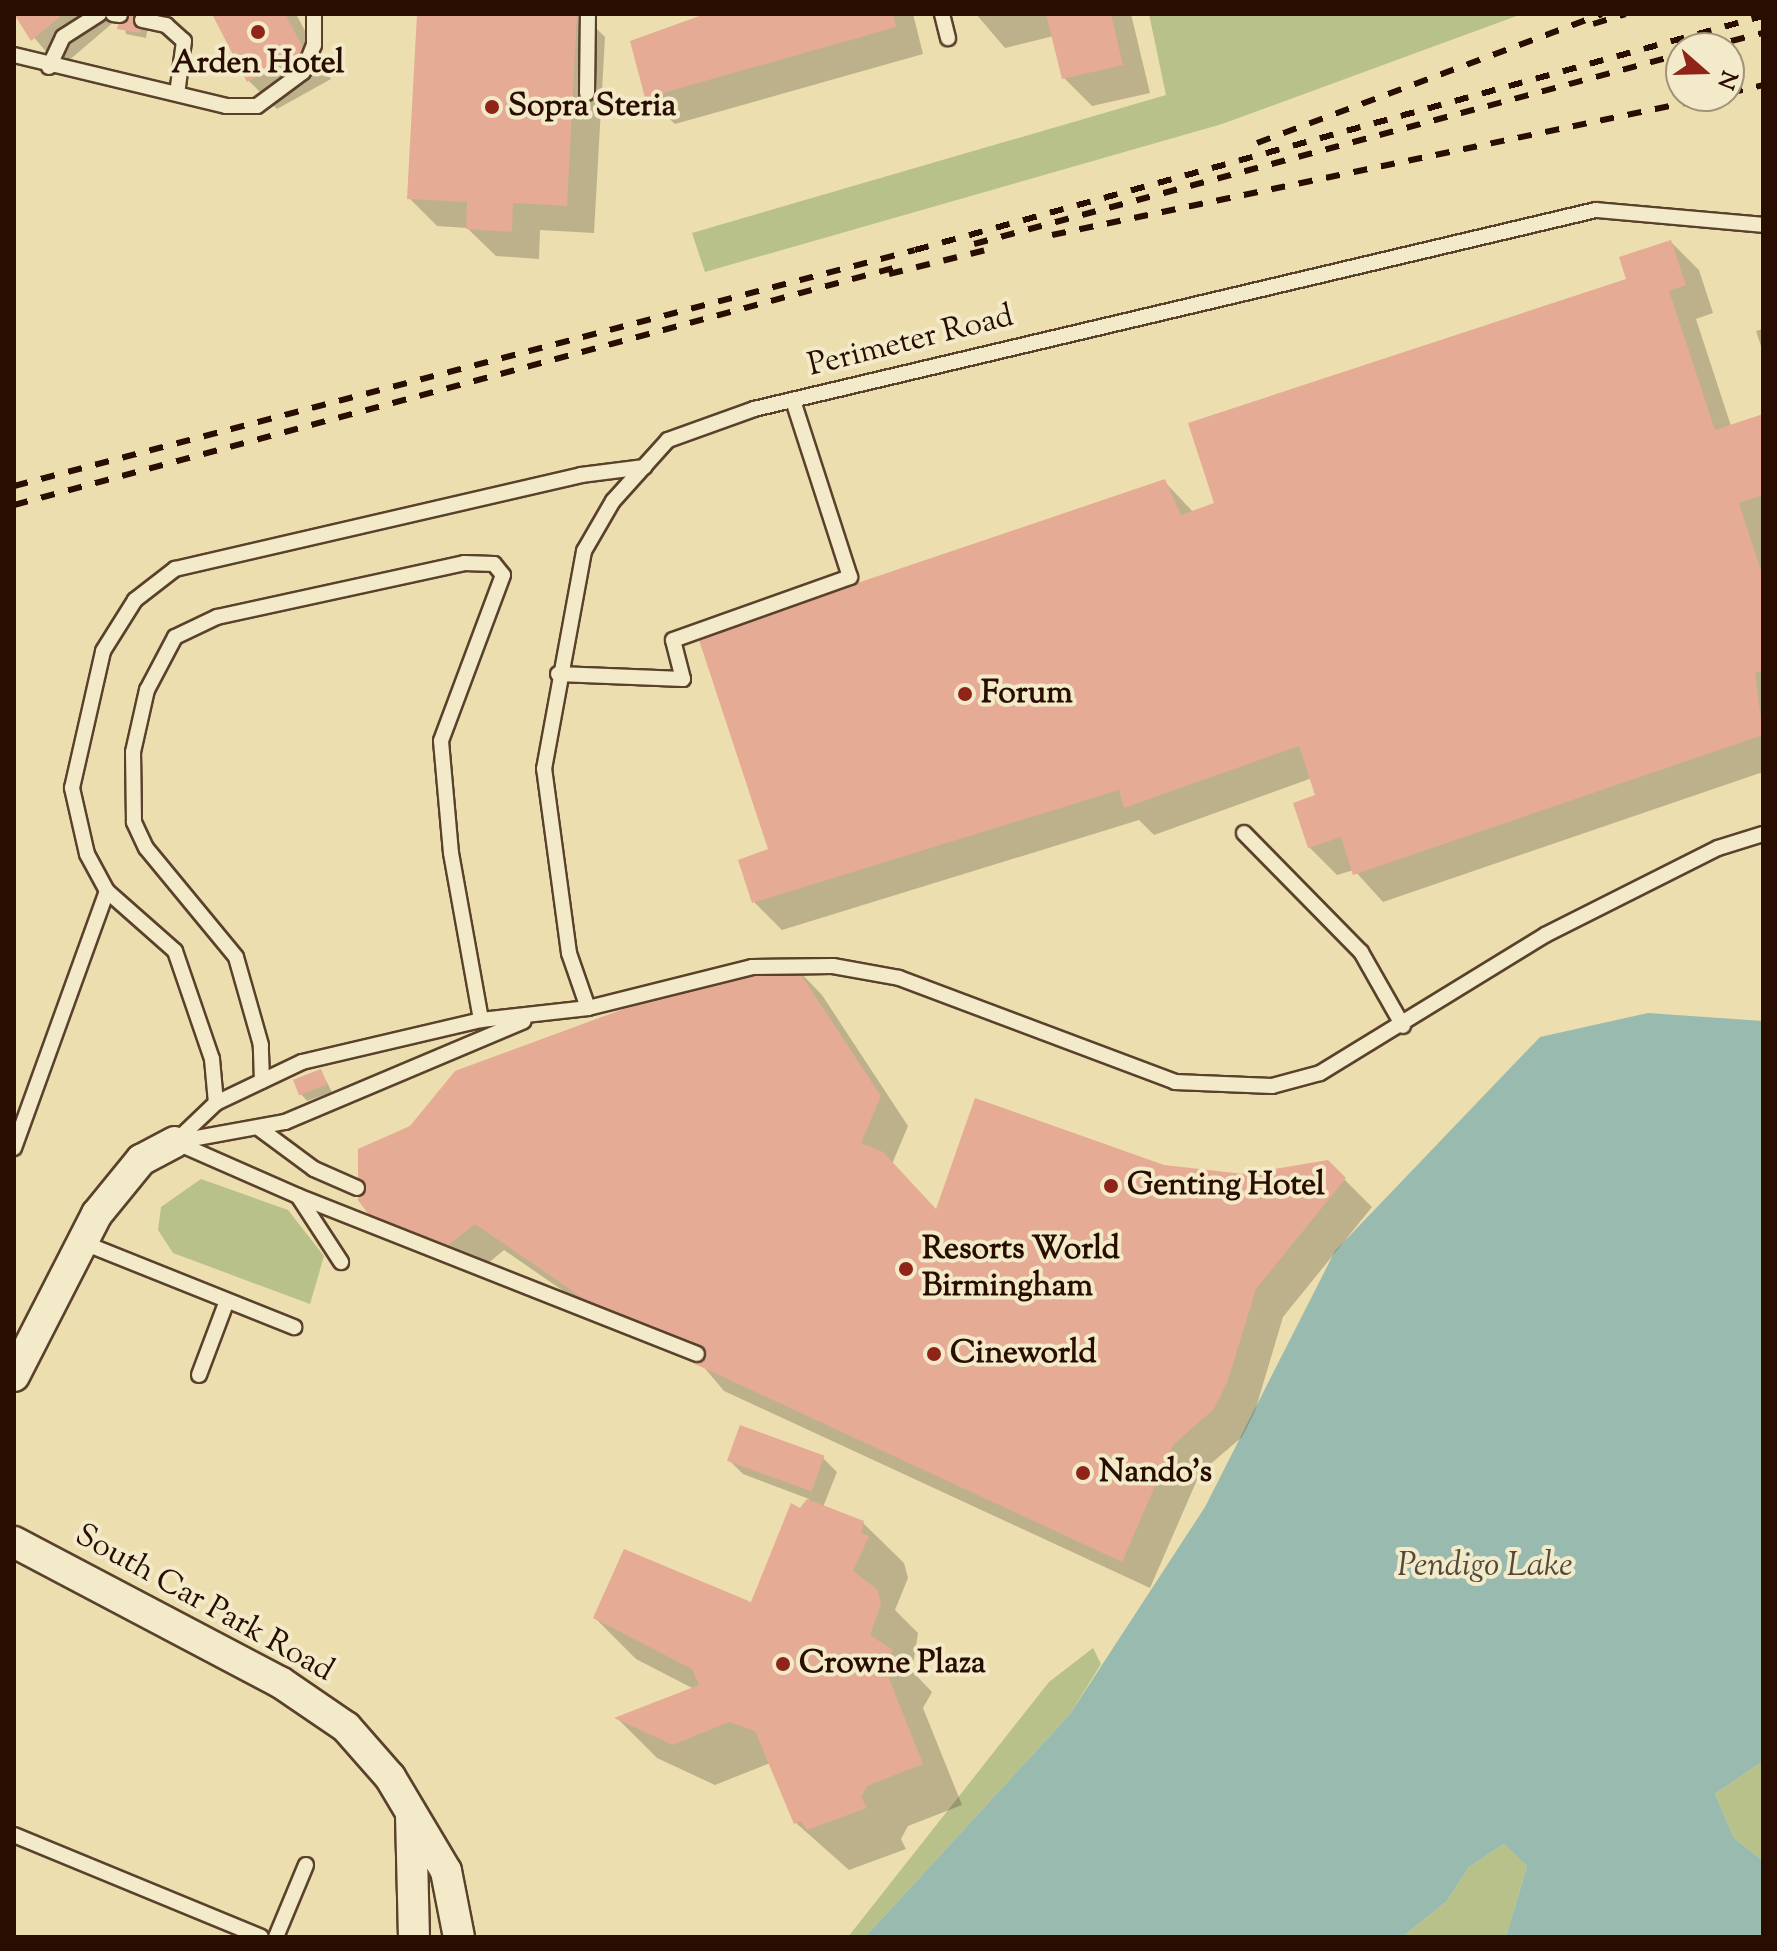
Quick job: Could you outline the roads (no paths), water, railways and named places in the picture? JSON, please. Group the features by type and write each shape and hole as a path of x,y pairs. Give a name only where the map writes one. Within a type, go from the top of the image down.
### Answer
{"street":[{"path":"14,1376 79,1241 131,1170 175,1142"},
{"name":"South Car Park Road","path":"14,1542 328,1713 364,1744 446,1871 459,1937"},
{"path":"411,1813 414,1937"}],"lane":[{"path":"49,67 63,37 99,14"},
{"path":"14,55 49,67 236,107 279,96 311,55 314,14"},
{"path":"587,93 588,14"},
{"path":"942,14 948,38"},
{"path":"142,20 166,25 184,41 177,94"},
{"name":"Perimeter Road","path":"588,1008 569,953 544,769 558,674 584,551 613,501 668,440 793,400 1596,210 1763,225"},
{"path":"558,674 683,679 673,640 850,577 793,400"},
{"path":"216,1103 212,1059 175,951 107,891 87,854 72,788 103,651 135,600 175,569 581,475 644,467"},
{"path":"262,1081 261,1045 236,957 146,848 134,822 133,752 147,690 175,637 217,617 464,563 494,564 503,575 441,741 451,853 481,1020"},
{"path":"1244,833 1361,952 1403,1026"},
{"path":"175,1142 216,1103 302,1062 481,1020 588,1008 752,967 833,966 966,1000 1175,1082 1239,1089 1320,1073 1403,1026 1545,935 1718,848 1763,834"},
{"path":"14,1148 107,891"},
{"path":"175,1142 260,1129 542,1014"},
{"path":"260,1129 314,1169 357,1188"},
{"path":"175,1142 298,1196 697,1354"},
{"path":"298,1196 341,1262"},
{"path":"79,1241 226,1303 294,1327"},
{"path":"199,1375 226,1303"},
{"path":"14,1835 261,1937"},
{"path":"276,1937 306,1865"}],"water":[{"name":"Pendigo Lake","path":"1648,1013 1763,1021 1763,1761 1715,1794 1734,1838 1763,1861 1763,1937 1506,1937 1527,1866 1504,1844 1469,1867 1447,1901 1402,1937 865,1937 1070,1714 1205,1507 1335,1251 1540,1037"}],"railway":[{"path":"1257,143 1602,14"},
{"path":"1593,24 1626,14"},
{"path":"14,486 915,250 1763,16"},
{"path":"1745,38 1763,33"},
{"path":"974,244 1665,58"},
{"path":"1745,89 1763,85"},
{"path":"1052,235 1665,107"},
{"path":"889,274 990,249"},
{"path":"14,505 897,267"}],"place":[{"name":"Arden Hotel","path":"258,32"},
{"name":"Sopra Steria","path":"492,107"},
{"name":"Forum","path":"965,694"},
{"name":"Genting Hotel","path":"1111,1186"},
{"name":"Resorts World Birmingham","path":"906,1269"},
{"name":"Cineworld","path":"934,1354"},
{"name":"Nando's","path":"1083,1473"},
{"name":"Crowne Plaza","path":"783,1664"}]}
